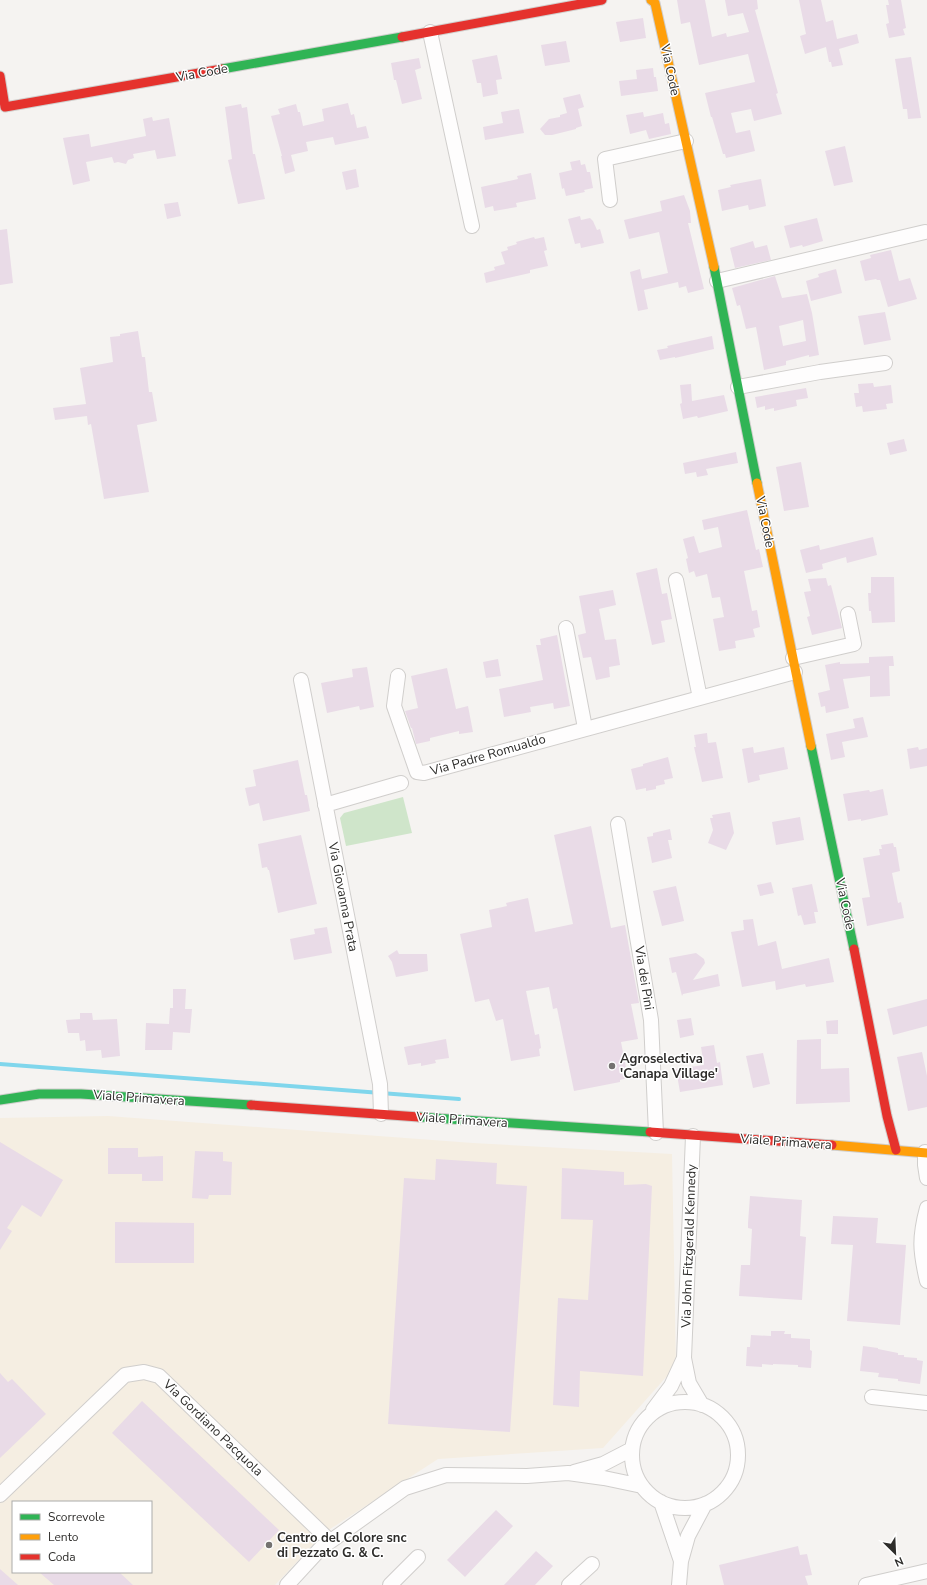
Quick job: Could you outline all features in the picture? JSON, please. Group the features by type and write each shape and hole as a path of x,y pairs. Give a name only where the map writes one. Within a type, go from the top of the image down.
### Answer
{"street":[{"name":"Via Code","path":"0,76 5,107 602,0"},
{"name":"Via Code","path":"651,0 655,4 717,281 794,665 848,917 887,1116 896,1150"},
{"path":"430,32 472,226"},
{"path":"610,200 605,159 686,141"},
{"path":"717,281 925,232"},
{"path":"738,387 820,372 885,363"},
{"path":"676,580 700,698"},
{"path":"794,665 854,644 848,614"},
{"path":"566,628 585,728"},
{"name":"Via Padre Romualdo","path":"398,676 394,706 417,772 424,773 585,728 700,698 794,665"},
{"name":"Via Giovanna Prata","path":"301,680 380,1084 381,1110"},
{"path":"325,805 401,783"},
{"name":"Via dei Pini","path":"618,824 651,1020 656,1133"},
{"name":"Viale Primavera","path":"0,1100 39,1094 81,1094 381,1110 693,1136 926,1152 925,1165 927,1178"},
{"name":"Via John Fitzgerald Kennedy","path":"693,1136 684,1358 689,1383 702,1405"},
{"path":"927,1208 920,1242 927,1281"},
{"name":"Via John Fitzgerald Kennedy","path":"650,1415 662,1407 675,1402 690,1402 702,1405 716,1412 728,1424 735,1438 738,1455 736,1470 728,1485 719,1496 705,1504 690,1508 682,1508 661,1502 652,1497 642,1486 633,1468 632,1449 637,1432 671,1386 684,1358"},
{"name":"Via Gordiano Pacquola","path":"0,1495 125,1375 144,1372 159,1376 330,1541"},
{"path":"872,1397 927,1402"},
{"path":"294,1583 321,1548 405,1488 446,1475 527,1476 568,1473 603,1464 632,1449"},
{"path":"568,1473 604,1478 642,1486"},
{"path":"661,1502 681,1561"},
{"path":"679,1585 681,1561 688,1536 705,1504"},
{"path":"390,1585 418,1557"},
{"path":"569,1585 592,1564"},
{"path":"866,1585 927,1571"}],"shaded area":[{"path":"108,1116 473,1143 672,1154 676,1366 603,1448 438,1459 324,1533 275,1585 0,1585 0,1118"}],"green space":[{"path":"403,797 412,833 346,846 340,818 344,813"}],"building":[{"path":"677,0 705,0 712,37 726,33 727,37 749,32 743,13 728,16 725,0 757,0 758,9 755,10 778,93 776,94 782,114 754,121 751,109 731,113 736,133 750,130 755,151 726,158 725,154 723,154 711,117 705,93 755,82 748,54 699,65 690,22 681,24"},
{"path":"799,0 821,0 826,22 833,20 837,39 857,34 859,43 839,49 843,65 832,67 831,62 829,62 826,47 805,54 800,36 806,34"},
{"path":"888,0 901,0 906,28 903,29 905,35 889,38 886,24 889,23 886,5 889,5"},
{"path":"643,18 646,38 620,42 616,22"},
{"path":"566,41 570,62 545,66 541,45"},
{"path":"497,55 502,79 496,80 498,94 483,97 481,83 477,83 472,60"},
{"path":"911,57 921,118 908,119 907,109 903,109 895,59"},
{"path":"419,58 421,68 415,70 422,99 402,104 396,80 394,80 391,63"},
{"path":"653,68 658,91 621,96 619,81 637,79 636,70"},
{"path":"580,94 584,107 578,109 582,126 552,135 545,135 540,129 549,119 560,117 560,115 567,113 563,98"},
{"path":"348,103 351,115 354,114 357,128 366,126 369,138 335,145 333,137 306,142 308,151 291,155 295,171 285,174 282,156 271,116 280,114 278,109 296,104 298,112 300,112 303,126 324,121 322,109"},
{"path":"241,104 242,108 247,107 253,154 255,154 265,199 238,204 228,160 232,159 225,107"},
{"path":"519,109 524,133 485,140 483,127 503,123 501,112"},
{"path":"643,112 644,117 663,113 665,124 669,123 671,134 649,139 646,130 630,134 626,115"},
{"path":"152,117 153,121 169,118 176,156 157,159 155,150 133,154 134,158 128,160 126,164 118,162 114,163 112,157 86,162 90,181 73,185 63,138 89,134 91,147 146,136 143,119"},
{"path":"845,146 853,182 834,186 825,151"},
{"path":"580,160 581,165 585,164 587,172 590,172 593,188 584,190 585,192 566,196 564,188 562,189 559,173 572,170 570,162"},
{"path":"356,169 359,187 346,190 342,172"},
{"path":"531,173 536,199 516,203 517,207 494,211 493,206 485,208 481,187 518,179 517,176"},
{"path":"761,179 766,206 749,210 748,205 722,211 718,190 731,187 730,185"},
{"path":"684,195 690,211 691,223 688,223 704,289 688,293 686,286 679,288 678,282 644,290 648,309 638,311 630,272 640,269 642,279 668,273 659,232 629,239 624,220 662,211 660,201"},
{"path":"178,202 181,216 167,219 164,204"},
{"path":"580,216 581,220 590,218 593,221 597,230 600,229 604,243 581,248 580,243 575,244 568,219"},
{"path":"817,218 823,241 803,247 802,245 790,248 784,226"},
{"path":"7,229 13,283 0,285 0,230"},
{"path":"534,237 535,239 544,237 547,250 544,251 548,266 530,270 530,273 486,283 484,273 495,270 494,267 505,264 501,252 508,250 507,247 517,244 516,242"},
{"path":"753,241 755,248 767,245 771,260 735,268 730,248"},
{"path":"891,250 899,281 910,278 917,299 888,307 880,280 876,279 865,281 860,261 871,258 870,255"},
{"path":"836,269 842,293 811,301 806,281 819,277 818,274"},
{"path":"775,276 782,298 807,294 812,313 819,355 809,357 809,355 786,361 786,365 764,370 756,327 746,329 740,305 737,306 732,288","holes":["803,320 806,341 783,346 779,326"]},
{"path":"885,312 891,340 864,345 858,316"},
{"path":"138,331 142,357 145,357 149,392 152,392 157,421 137,425 149,492 104,499 91,424 88,425 87,416 55,420 53,408 86,404 80,368 113,362 110,337"},
{"path":"712,336 714,349 660,360 657,350 668,348 667,346"},
{"path":"873,383 874,387 891,385 893,403 886,404 887,409 863,412 862,406 856,407 854,393 859,393 858,384"},
{"path":"691,384 692,401 724,395 728,411 698,418 697,416 683,419 680,404 682,403 680,385"},
{"path":"806,388 808,398 796,400 797,406 774,411 774,408 765,410 765,406 757,408 755,397"},
{"path":"904,439 907,451 890,455 887,443"},
{"path":"736,452 738,463 706,469 708,475 697,477 696,472 685,474 683,463"},
{"path":"801,462 809,507 784,511 776,467"},
{"path":"747,510 756,550 759,549 763,567 744,571 752,611 757,610 760,627 753,629 755,637 735,641 736,648 719,651 713,619 724,617 720,597 712,598 707,574 696,577 694,571 689,573 686,559 688,558 683,539 694,536 699,553 722,547 718,527 704,530 702,520"},
{"path":"873,537 877,555 847,563 846,557 822,564 823,569 806,573 800,550 819,545 820,550"},
{"path":"657,568 662,594 667,593 672,619 661,621 665,642 652,645 636,573"},
{"path":"871,577 894,577 895,622 872,623 871,611 869,611 868,593 871,593"},
{"path":"826,578 828,586 831,585 842,628 812,635 807,617 810,616 804,592 811,591 808,579"},
{"path":"613,590 616,605 599,609 605,640 616,639 620,665 609,667 610,677 596,680 591,657 583,658 578,635 586,633 579,596"},
{"path":"557,635 570,706 554,709 553,703 530,707 531,712 504,717 499,689 543,680 536,645 541,645 540,639"},
{"path":"893,656 894,666 889,666 890,696 870,697 870,676 843,679 849,708 826,713 825,706 821,707 818,693 830,690 825,665 840,662 840,664 869,663 869,657"},
{"path":"498,659 501,676 486,678 483,662"},
{"path":"367,667 374,707 360,710 359,706 327,713 321,683 353,677 352,669"},
{"path":"447,668 456,709 468,706 473,732 459,734 459,731 430,738 430,741 416,744 412,728 405,711 418,708 411,676"},
{"path":"863,717 868,737 842,742 845,757 831,760 826,734 855,728 853,719"},
{"path":"707,733 708,743 716,742 723,778 702,782 694,747 696,747 694,735"},
{"path":"753,747 754,753 784,747 788,769 759,775 760,780 748,783 742,749"},
{"path":"918,747 919,750 927,748 927,766 910,769 907,749"},
{"path":"668,757 673,778 664,780 665,784 656,786 656,789 646,791 646,788 636,790 631,769"},
{"path":"298,760 305,795 307,795 310,811 263,821 259,803 249,806 245,788 256,786 253,770"},
{"path":"883,789 888,815 861,821 861,819 848,821 843,794 869,790 870,792"},
{"path":"730,812 734,833 726,850 708,843 713,830 710,818 713,818 712,815"},
{"path":"800,817 804,840 776,845 772,822"},
{"path":"591,826 611,928 625,925 639,1003 631,1004 638,1039 621,1042 628,1078 620,1080 620,1082 574,1091 557,1008 553,1009 549,987 526,991 535,1035 539,1034 541,1048 539,1049 540,1056 511,1061 503,1019 496,1021 489,999 475,1002 460,934 492,927 489,910 507,906 506,903 528,898 535,932 573,924 554,835"},
{"path":"670,829 672,840 668,840 672,858 652,863 647,837 653,836 653,833"},
{"path":"301,835 317,904 278,913 269,870 267,867 262,868 258,844"},
{"path":"893,843 894,847 896,847 900,871 892,873 898,903 901,902 904,918 867,926 862,898 870,897 863,858 880,855 879,849 882,849 881,845"},
{"path":"771,882 774,893 760,896 757,885"},
{"path":"812,884 818,912 814,912 816,923 804,925 801,915 798,916 792,888"},
{"path":"676,886 684,921 662,926 653,891"},
{"path":"753,919 758,946 776,941 782,969 829,958 834,982 806,987 805,984 776,990 775,981 742,987 731,932 744,930 743,920"},
{"path":"327,927 332,953 294,960 290,939 315,934 314,929"},
{"path":"397,950 399,954 427,954 428,971 396,977 392,962 388,956"},
{"path":"696,953 704,959 705,963 693,980 718,974 720,986 683,994 682,996 676,972 672,973 669,958"},
{"path":"173,989 186,989 185,1009 192,1009 190,1033 173,1032 172,1050 145,1050 146,1023 169,1024 170,1008 173,1008"},
{"path":"927,999 927,1026 893,1035 887,1009"},
{"path":"80,1013 92,1013 93,1020 117,1019 120,1056 102,1058 101,1050 86,1051 85,1040 80,1041 79,1033 68,1033 66,1020 80,1019"},
{"path":"691,1018 694,1035 680,1038 677,1020"},
{"path":"838,1020 838,1034 827,1034 826,1021"},
{"path":"446,1039 449,1058 435,1060 436,1063 421,1066 421,1063 408,1065 404,1047"},
{"path":"821,1039 821,1069 849,1068 850,1102 796,1104 797,1040"},
{"path":"714,1045 717,1063 720,1062 723,1085 680,1092 676,1069 704,1065 701,1047"},
{"path":"922,1052 927,1076 927,1107 908,1111 897,1057"},
{"path":"763,1053 770,1084 753,1088 746,1056"},
{"path":"0,1142 63,1180 41,1217 22,1205 7,1228 12,1231 0,1250"},
{"path":"108,1148 138,1148 138,1157 163,1156 163,1181 142,1181 142,1174 108,1174"},
{"path":"195,1151 223,1152 223,1161 232,1162 231,1195 209,1195 208,1199 192,1198"},
{"path":"436,1159 497,1163 496,1184 527,1186 510,1432 388,1424 404,1178 435,1180"},
{"path":"562,1168 624,1172 624,1185 646,1184 652,1186 643,1376 580,1371 579,1407 553,1405 558,1298 588,1300 593,1220 561,1219"},
{"path":"750,1196 802,1200 800,1236 806,1237 802,1300 739,1296 741,1265 750,1265 752,1229 748,1228 748,1223"},
{"path":"833,1216 878,1218 876,1243 906,1245 900,1325 847,1321 853,1245 831,1244"},
{"path":"115,1222 194,1223 194,1263 115,1263"},
{"path":"771,1331 785,1331 784,1334 791,1334 791,1338 810,1339 810,1350 812,1351 811,1368 798,1367 798,1365 773,1364 762,1364 762,1367 746,1366 747,1347 750,1347 751,1335 771,1336"},
{"path":"863,1346 898,1353 898,1355 904,1355 904,1357 917,1358 917,1360 923,1361 920,1384 898,1381 898,1379 878,1377 879,1373 860,1371"},
{"path":"0,1373 8,1382 12,1379 46,1414 0,1458"},
{"path":"142,1401 279,1530 249,1562 112,1433"},
{"path":"496,1510 513,1526 465,1577 447,1560"},
{"path":"798,1546 800,1555 807,1554 812,1575 805,1576 808,1585 724,1585 719,1565"},
{"path":"536,1551 553,1566 535,1585 504,1585"},
{"path":"0,1569 18,1585 0,1585"},
{"path":"40,1573 120,1573 133,1585 54,1585"}],"waterway":[{"path":"0,1064 459,1099"}],"traffic: fast":[{"path":"222,69 402,37"},
{"path":"714,267 757,483"},
{"path":"811,746 854,949"},
{"path":"0,1100 39,1094 81,1094 251,1105"},
{"path":"419,1117 650,1132"}],"traffic: slow":[{"path":"651,0 655,3 714,267"},
{"path":"757,483 811,746"},
{"path":"832,1145 927,1153"}],"traffic: jam":[{"path":"402,37 602,0"},
{"path":"0,76 5,107 222,69"},
{"path":"854,949 887,1116 896,1150"},
{"path":"251,1105 419,1117"},
{"path":"650,1132 832,1145"}],"place":[{"name":"Agroselectiva 'Canapa Village'","path":"612,1066"},
{"name":"Centro del Colore snc di Pezzato G. & C.","path":"269,1545"}]}
